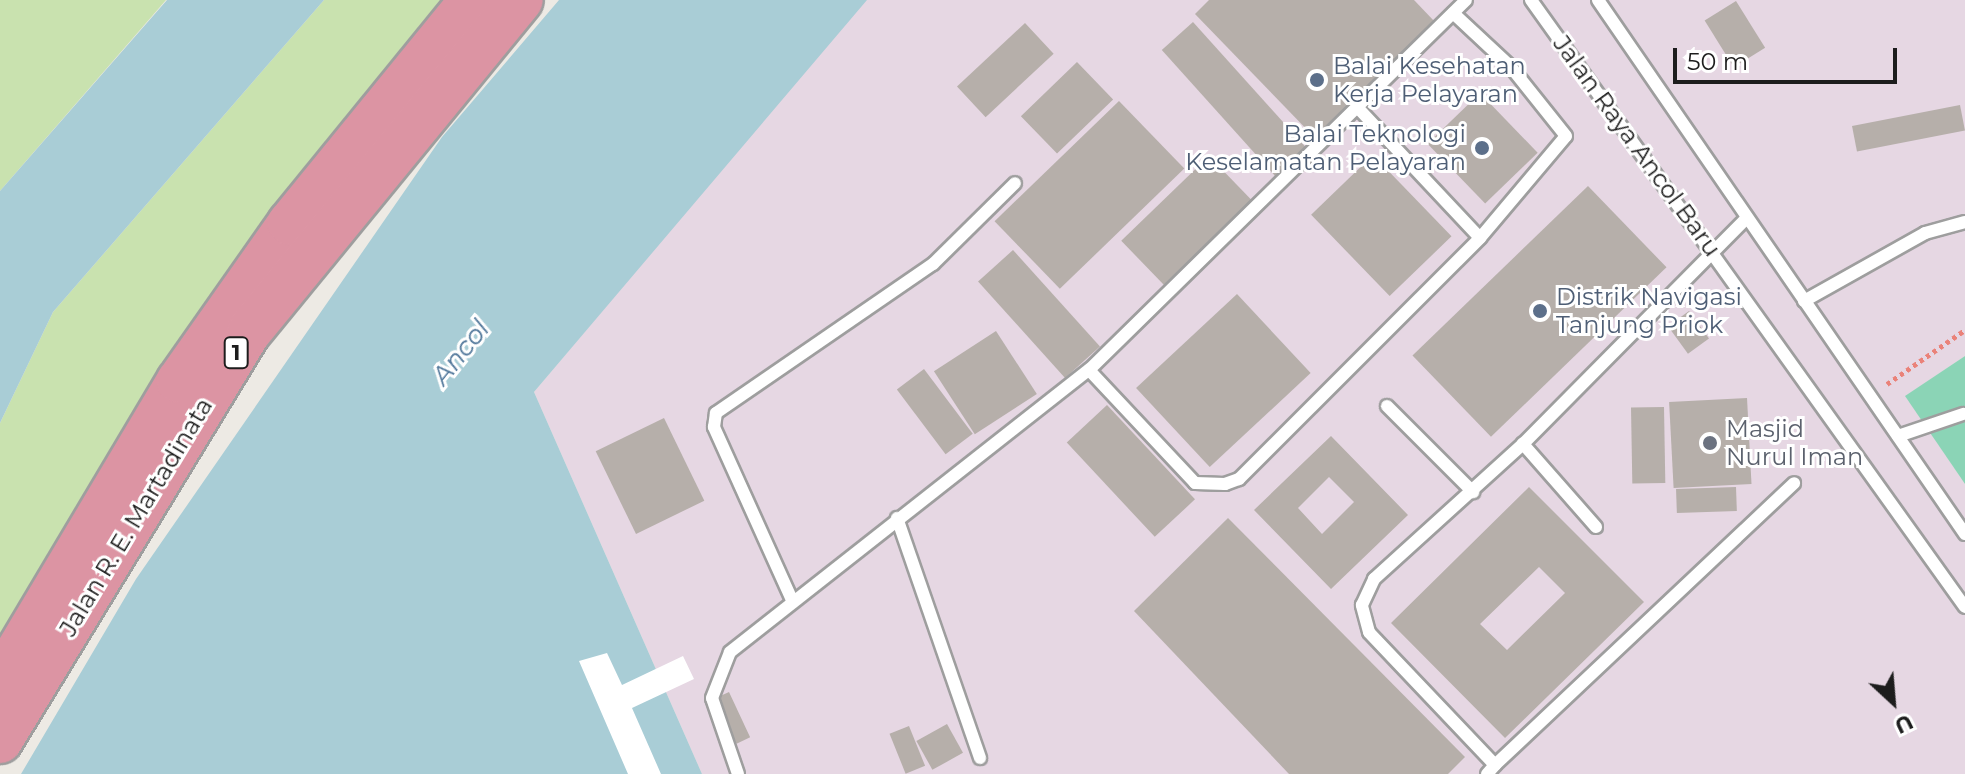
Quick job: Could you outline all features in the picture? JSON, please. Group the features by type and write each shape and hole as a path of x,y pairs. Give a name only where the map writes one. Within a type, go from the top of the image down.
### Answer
{"highway":[{"name":"Jalan R. E. Martadinata","path":"0,681 179,381 290,223 472,0"},
{"name":"Jalan R. E. Martadinata","path":"0,741 249,332 521,0"}],"lane":[{"path":"738,774 717,718 714,684 730,652 792,600 1089,370 1466,0"},
{"name":"Jalan Raya Ancol Baru","path":"1531,0 1965,607"},
{"path":"1598,0 1965,534"},
{"path":"1089,370 1195,483 1225,484 1239,479 1480,238 1566,136 1511,67 1453,13"},
{"path":"1358,108 1480,238"},
{"path":"792,600 712,421 731,399 933,264 1011,186"},
{"path":"1747,218 1523,444 1374,579 1362,605 1369,632 1491,770 1794,483"},
{"path":"1804,301 1925,233 1965,222"},
{"path":"1387,406 1473,492"},
{"path":"1898,436 1964,415"},
{"path":"1523,444 1596,527"},
{"path":"897,518 980,758"}],"path":[{"path":"1869,395 1965,330"}],"shaded area":[{"path":"864,0 1965,0 1965,356 1906,396 1965,484 1965,774 702,774 534,392"}],"green space":[{"path":"0,0 166,0 0,191"},
{"path":"324,0 474,0 0,676 0,423 53,312"},
{"path":"1965,356 1965,484 1905,396"}],"water":[{"path":"167,0 324,0 53,312 0,423 0,191"},
{"name":"Ancol","path":"559,0 867,0 534,392 702,774 21,774 136,579 442,137"}],"pier":[{"path":"607,653 622,685 683,656 694,679 632,708 661,774 628,774 579,661"}],"building":[{"name":"Balai Kesehatan Kerja Pelayaran","path":"1209,0 1414,0 1435,22 1315,138 1195,14"},
{"path":"1736,1 1765,48 1734,67 1705,21"},
{"path":"1193,22 1309,151 1278,179 1162,50"},
{"path":"1025,23 1054,54 986,117 957,86"},
{"path":"1077,62 1113,99 1057,154 1021,116"},
{"name":"Balai Teknologi Keselamatan Pelayaran","path":"1480,93 1538,153 1485,203 1427,144"},
{"path":"1119,101 1184,169 1060,289 995,221"},
{"path":"1960,105 1965,131 1857,152 1852,126"},
{"path":"1373,155 1451,236 1390,296 1311,215"},
{"path":"1209,156 1253,202 1166,287 1121,241"},
{"name":"Distrik Navigasi Tanjung Priok","path":"1588,186 1666,267 1491,437 1412,355"},
{"path":"1013,250 1100,347 1065,378 978,281"},
{"path":"1237,294 1311,373 1210,467 1136,388"},
{"path":"1689,311 1709,339 1688,354 1668,326"},
{"path":"996,331 1037,394 975,434 934,371"},
{"path":"924,369 973,434 946,454 897,389"},
{"name":"Masjid Nurul Iman","path":"1747,398 1752,484 1674,488 1669,402"},
{"path":"1107,405 1195,499 1155,537 1067,443"},
{"path":"1664,407 1665,483 1632,484 1631,408"},
{"path":"664,418 704,501 636,534 596,451"},
{"path":"1331,436 1408,515 1331,589 1254,510","holes":["1329,477 1354,502 1322,534 1298,508"]},
{"path":"1529,487 1644,602 1505,738 1391,623","holes":["1539,567 1565,593 1507,650 1480,624"]},
{"path":"1736,487 1737,511 1677,513 1676,489"},
{"path":"1228,518 1465,757 1448,774 1289,774 1134,611"},
{"path":"729,692 750,737 737,744 715,698"},
{"path":"947,724 963,753 932,770 916,741"},
{"path":"909,726 925,766 906,774 890,734"}],"place":[{"name":"Balai Kesehatan Kerja Pelayaran","path":"1317,80"},
{"name":"Balai Teknologi Keselamatan Pelayaran","path":"1482,148"},
{"name":"Distrik Navigasi Tanjung Priok","path":"1540,311"},
{"name":"Masjid Nurul Iman","path":"1710,443"}]}
